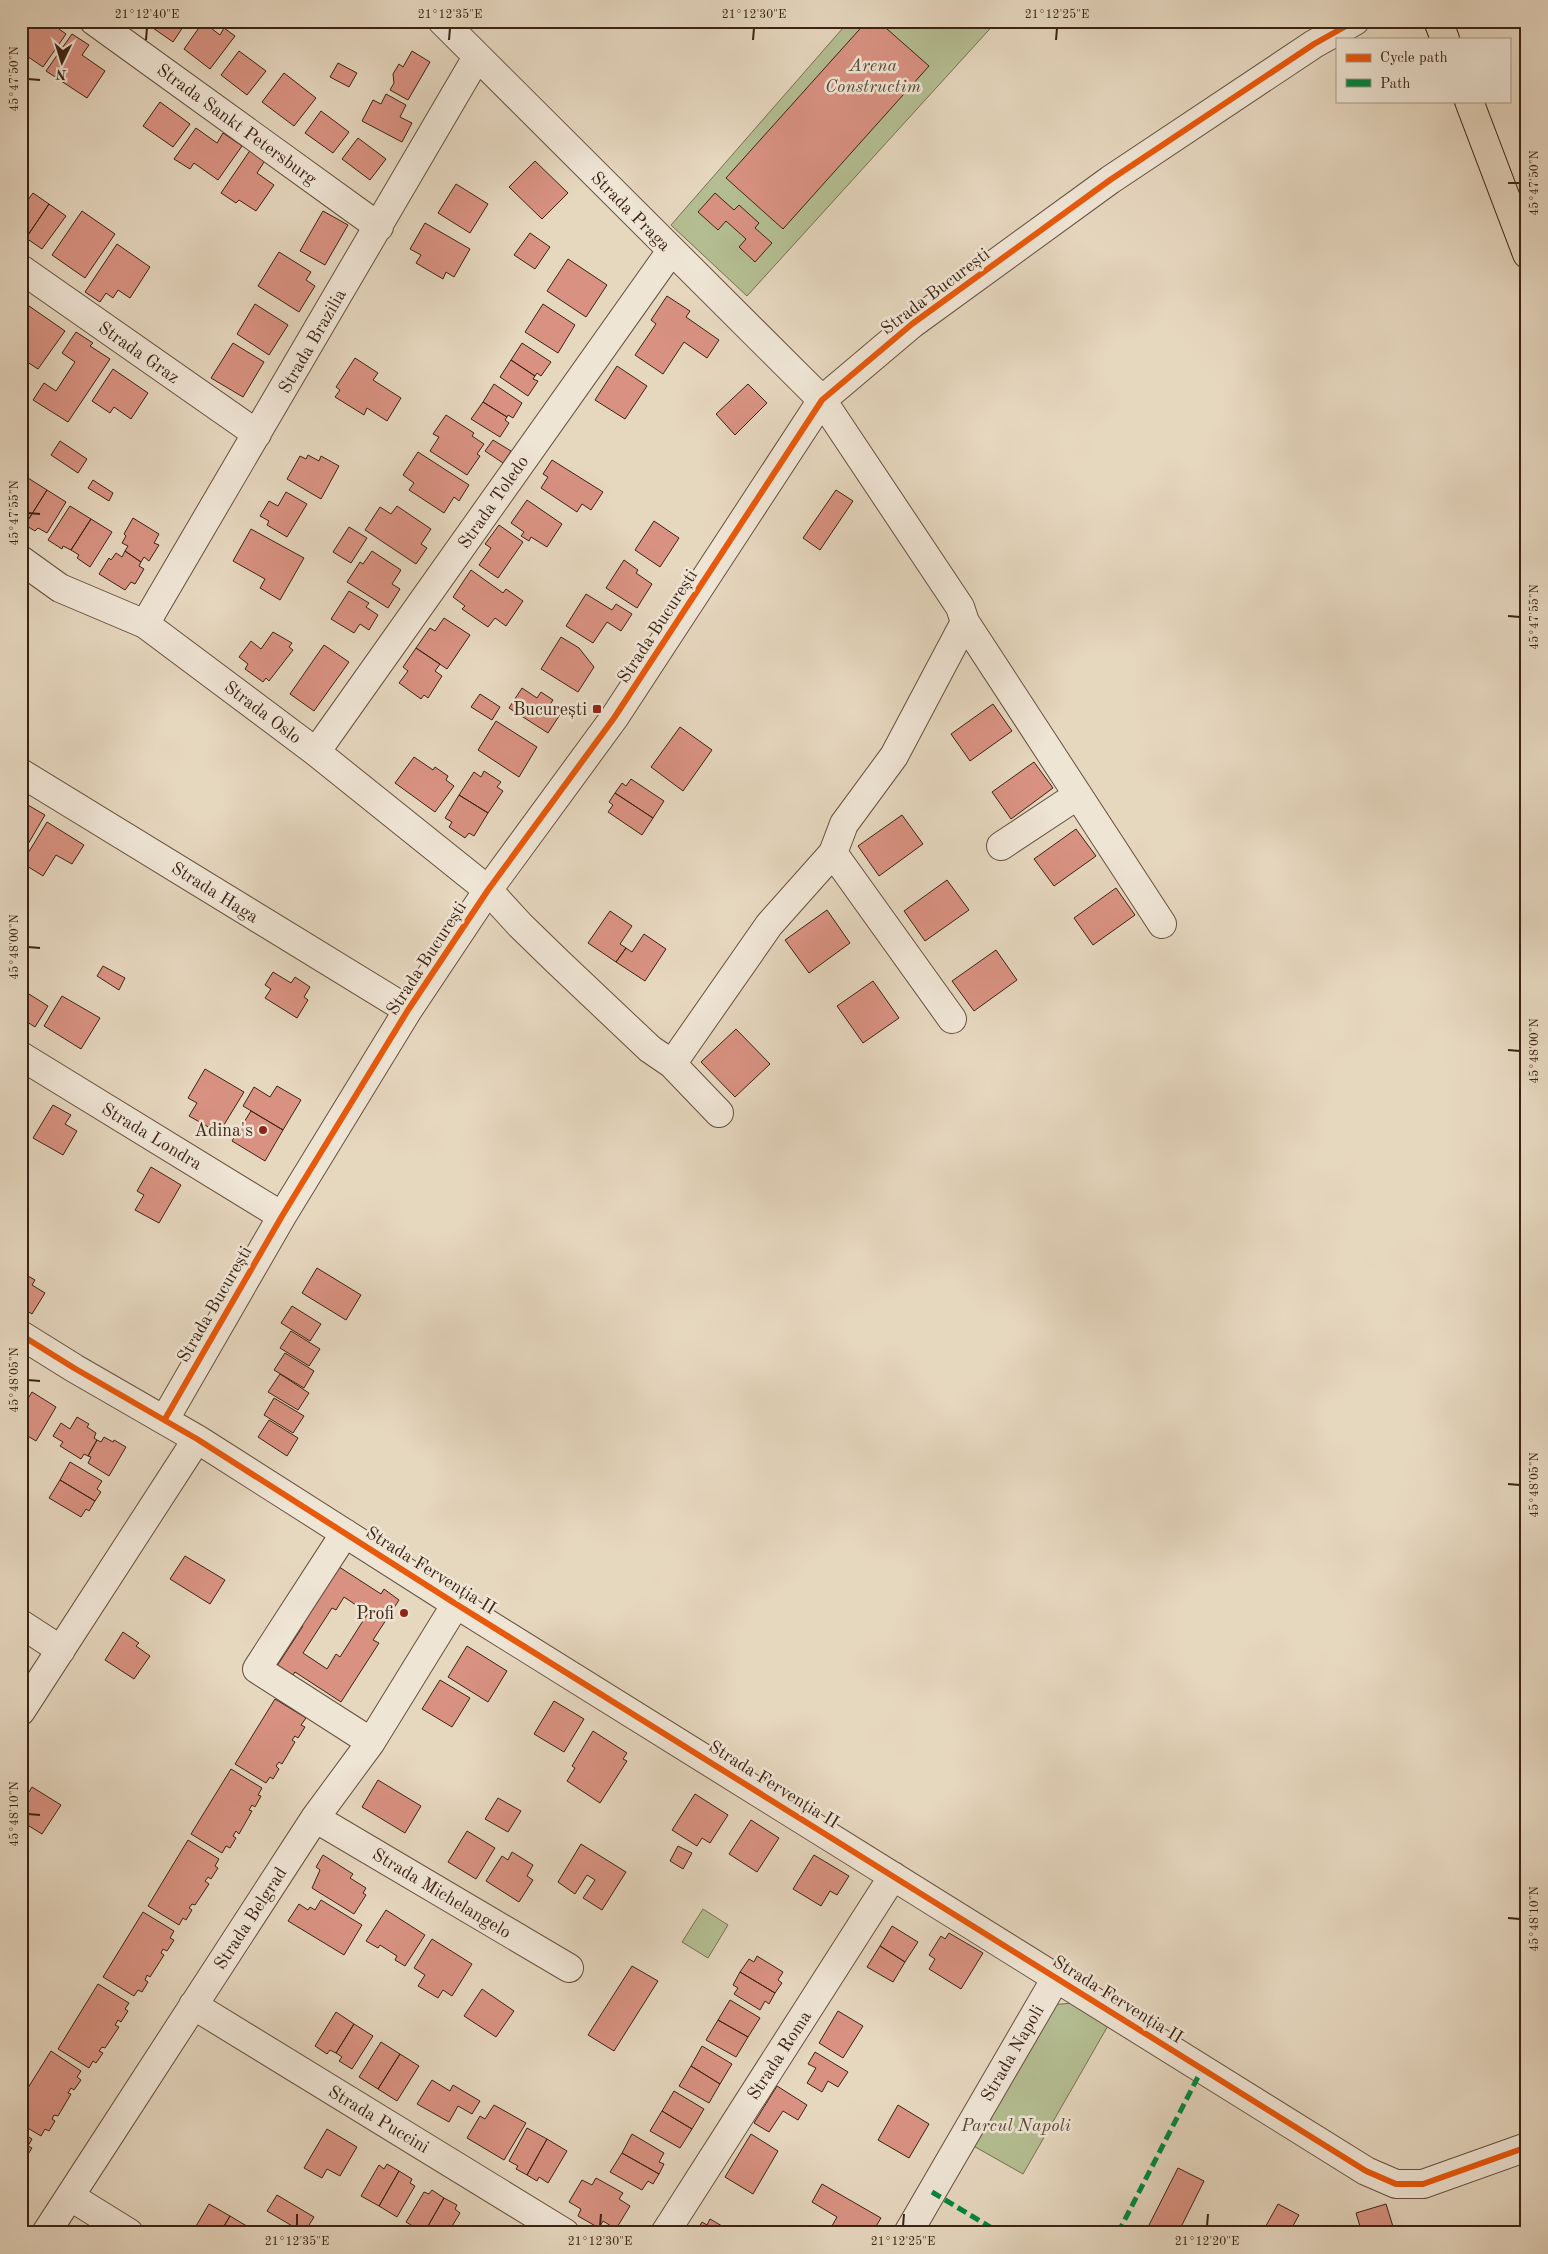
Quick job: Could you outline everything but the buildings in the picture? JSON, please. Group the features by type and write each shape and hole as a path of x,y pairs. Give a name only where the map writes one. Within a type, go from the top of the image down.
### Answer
{"main road":[{"path":"1438,21 1445,38"},
{"path":"1469,102 1527,254"}],"street":[{"name":"Strada Sankt Petersburg","path":"94,21 379,227"},
{"name":"Strada Praga","path":"442,21 822,400 951,592 965,622 1162,924"},
{"name":"Strada București","path":"165,1419 282,1216 408,1010 488,890 614,718 822,400 912,324 1110,180 1314,44 1355,21"},
{"name":"Strada Brazilia","path":"145,624 258,434 477,57"},
{"name":"Strada Toledo","path":"316,752 671,251"},
{"name":"Strada Graz","path":"21,270 258,434"},
{"name":"Strada Oslo","path":"21,560 60,588 145,624 316,752 488,890 520,926 650,1049 672,1064 720,1113"},
{"path":"672,1064 769,925 833,853 844,824 894,756 965,622"},
{"name":"Strada Haga","path":"21,773 408,1010"},
{"path":"1001,846 1078,794"},
{"path":"833,853 952,1019"},
{"name":"Strada Londra","path":"21,1056 282,1216"},
{"name":"Strada Fervenția II","path":"21,1335 74,1368 165,1419 456,1604 1366,2171 1396,2184 1423,2184 1527,2147"},
{"path":"21,1711 197,1439"},
{"path":"345,1533 256,1669 371,1742"},
{"name":"Strada Belgrad","path":"46,2233 315,1818 371,1742 456,1604"},
{"path":"21,1624 61,1650"},
{"name":"Strada Michelangelo","path":"315,1818 569,1968"},
{"name":"Strada Roma","path":"665,2233 893,1876"},
{"name":"Strada Napoli","path":"908,2233 1056,1978"},
{"name":"Strada Puccini","path":"193,2005 565,2233"},
{"path":"71,2197 129,2233"}],"green space":[{"name":"Arena Constructim","path":"849,21 997,21 747,296 671,225"},
{"path":"703,1909 728,1925 708,1958 682,1942"},
{"name":"Parcul Napoli","path":"1072,2003 1109,2024 1023,2174 970,2144 1051,2005"}],"marked path":[{"path":"1118,2233 1202,2069"},
{"path":"932,2192 1000,2233"}],"cycle path":[{"path":"165,1419 282,1216 408,1010 488,890 614,718 822,400 912,324 1110,180 1314,44 1355,21"},
{"path":"21,1335 197,1439 456,1604 1366,2171 1396,2184 1423,2184 1527,2147"}],"place":[{"name":"București","path":"597,709"},
{"name":"Adina's","path":"263,1130"},
{"name":"Profi","path":"404,1613"}]}
